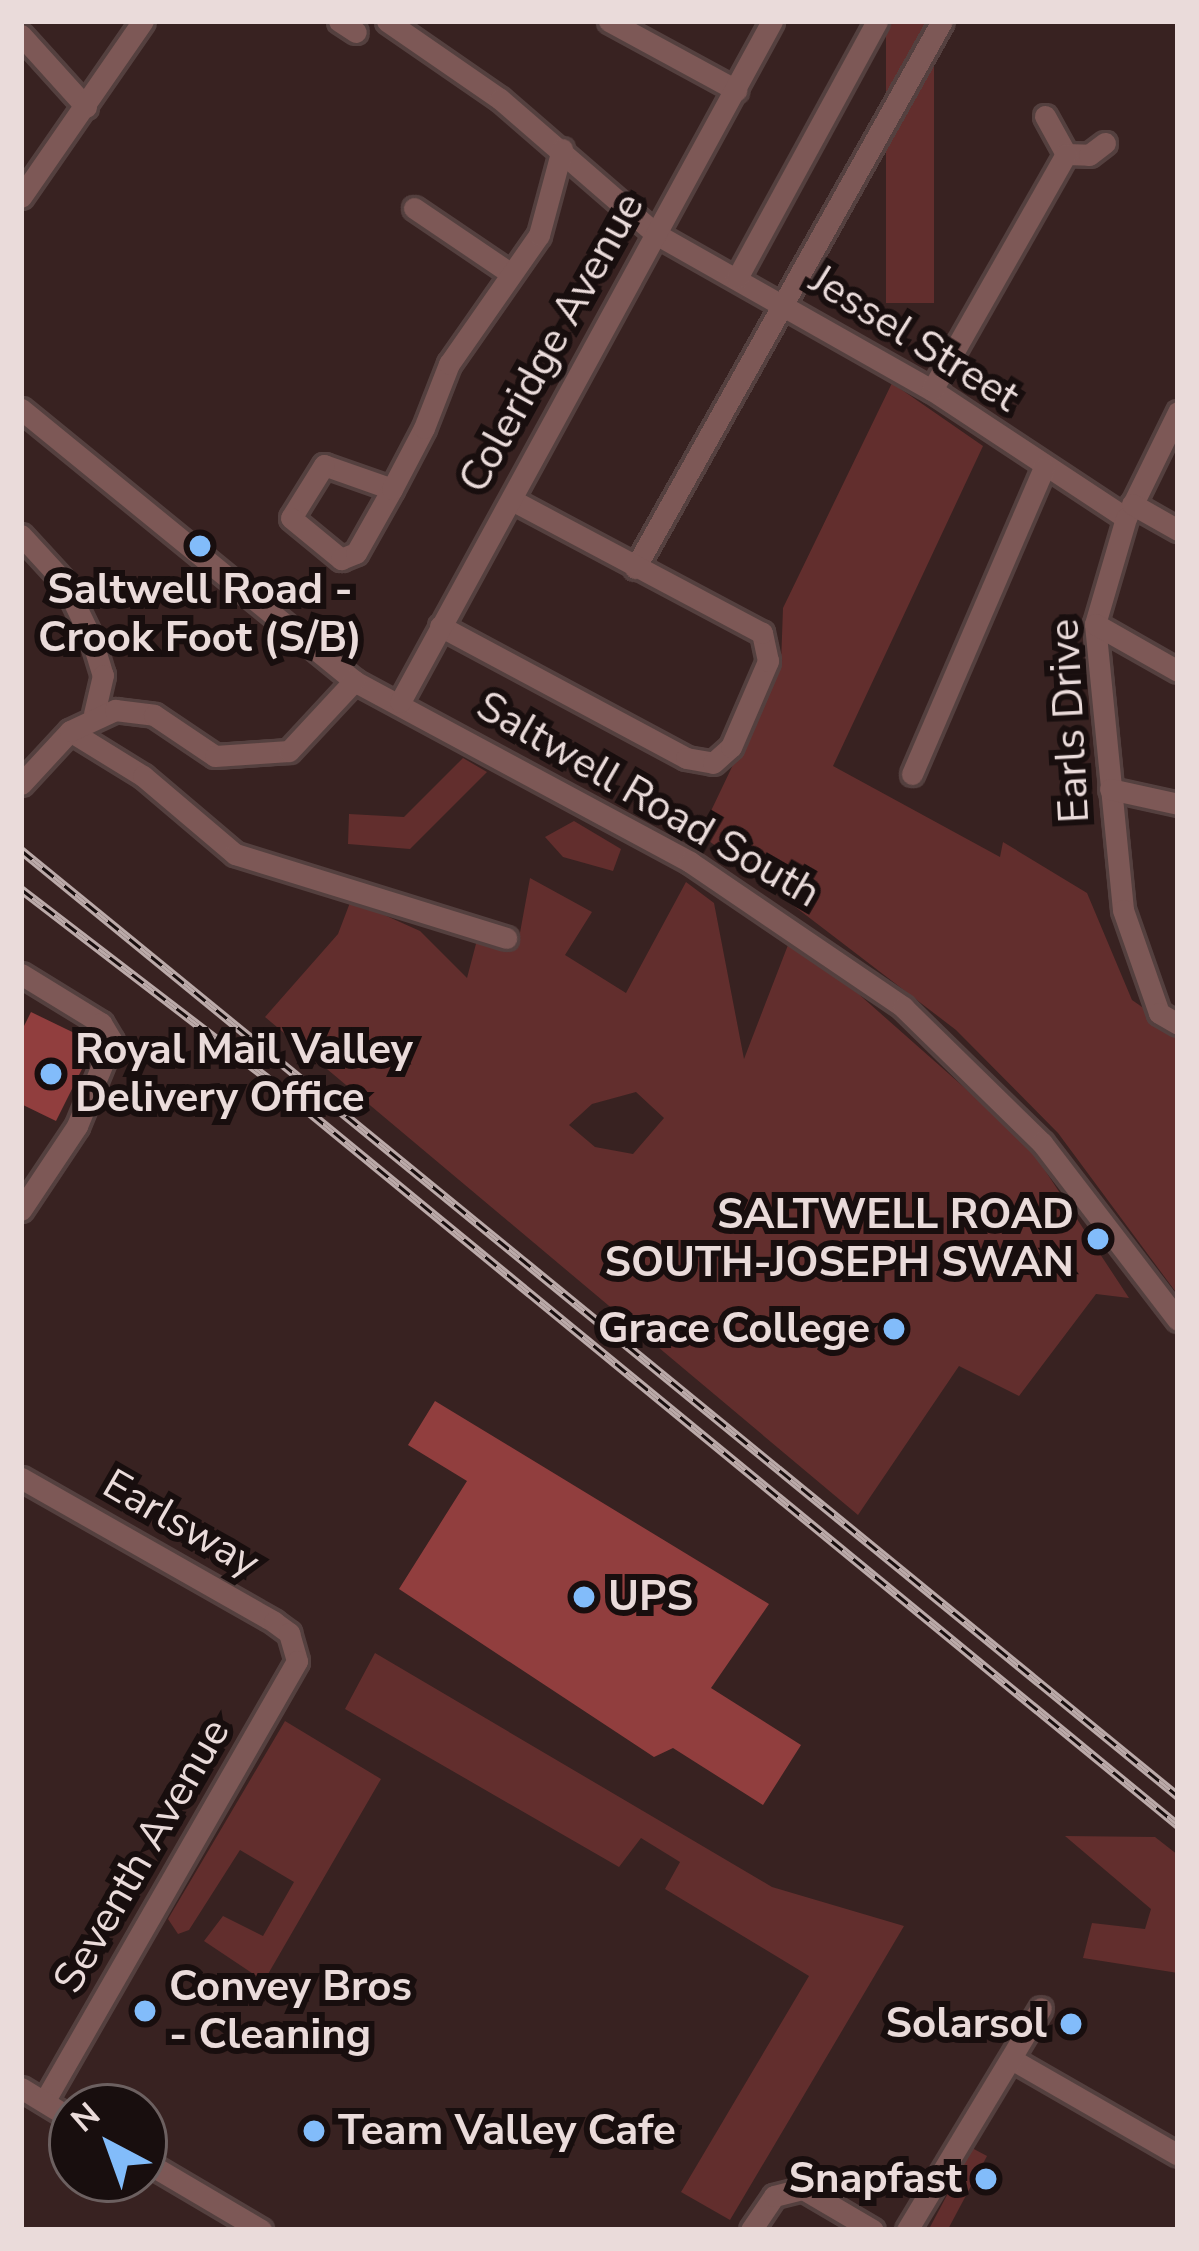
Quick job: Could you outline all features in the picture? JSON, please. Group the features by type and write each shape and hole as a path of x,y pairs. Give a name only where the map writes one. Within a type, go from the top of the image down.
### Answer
{"street":[{"path":"21,197 143,21"},
{"name":"Jessel Street","path":"387,21 562,149 656,234 932,390 1044,468 1178,530"},
{"path":"609,21 736,90"},
{"name":"Coleridge Avenue","path":"400,701 772,21"},
{"path":"737,278 877,21"},
{"path":"634,568 942,21"},
{"path":"21,34 86,107"},
{"path":"1045,116 1066,154"},
{"path":"1066,154 1089,155 1105,143"},
{"path":"392,489 379,492 325,465 291,518 349,560 392,489 449,364 552,207 562,149"},
{"path":"932,390 1066,154"},
{"path":"414,208 510,273"},
{"name":"Saltwell Road South","path":"21,409 354,681 400,701 743,894 903,1007 1042,1143 1178,1320"},
{"name":"Earls Drive","path":"1178,412 1129,511 1095,624 1123,910 1159,1013 1178,1024"},
{"path":"912,774 1044,468"},
{"path":"440,626 701,762 731,748 768,661 762,633 512,500"},
{"path":"21,535 64,582 92,640 103,675 94,714"},
{"path":"1095,624 1178,671"},
{"path":"21,784 47,752 94,714 154,715 215,756 254,758 307,740 354,681"},
{"path":"70,731 143,776 235,854 459,935 506,938"},
{"path":"1110,789 1178,804"},
{"path":"21,974 96,1018 112,1041 77,1126 21,1210"},
{"name":"Earlsway","path":"21,1478 274,1622 297,1645"},
{"name":"Seventh Avenue","path":"44,2102 291,1675 297,1645"},
{"path":"907,2230 1041,2008"},
{"path":"1012,2060 1178,2155"},
{"path":"21,2088 48,2104"},
{"path":"168,2175 261,2230"},
{"path":"751,2230 774,2196 803,2189 873,2230"}],"shaded area":[{"path":"886,21 934,21 934,303 886,303"},
{"path":"892,383 983,446 833,766 1000,857 1003,842 1087,893 1132,1000 1178,1032 1178,1295 1058,1133 956,1030 700,834 781,664 783,608"},
{"path":"463,758 487,772 410,849 348,844 349,814 404,817"},
{"path":"574,821 621,849 613,871 563,857 545,837"},
{"name":"Grace College","path":"530,878 592,912 565,955 626,993 686,882 714,903 744,1059 788,945 836,974 1027,1143 1129,1298 1096,1294 1019,1396 959,1366 858,1515 265,1017 338,934 351,900 420,931 467,978 477,940 517,949","holes":["636,1092 664,1118 633,1154 595,1147 569,1125 592,1104"]},
{"path":"375,1653 772,1887 904,1926 730,2220 681,2192 809,1976 665,1889 680,1862 641,1838 619,1867 345,1709"},
{"path":"285,1721 381,1779 264,1981 204,1941 223,1916 263,1936 294,1882 240,1850 189,1930 178,1934 168,1919"},
{"path":"1065,1836 1155,1837 1178,1855 1178,1973 1083,1958 1092,1923 1145,1929 1151,1909"},
{"path":"972,2148 987,2156 948,2230 928,2230"}],"building":[{"name":"Royal Mail Valley Delivery Office","path":"31,1012 95,1043 56,1121 21,1104 21,1032"},
{"name":"UPS","path":"435,1401 769,1604 711,1688 801,1745 763,1805 673,1748 654,1757 399,1589 467,1481 408,1445"}],"railway":[{"path":"21,850 1178,1796"},
{"path":"21,889 269,1079 1178,1825"}],"place":[{"name":"Saltwell Road - Crook Foot (S/B)","path":"200,546"},
{"name":"Royal Mail Valley Delivery Office","path":"51,1074"},
{"name":"SALTWELL ROAD SOUTH-JOSEPH SWAN","path":"1098,1239"},
{"name":"Grace College","path":"894,1329"},
{"name":"UPS","path":"584,1597"},
{"name":"Convey Bros - Cleaning","path":"145,2011"},
{"name":"Solarsol","path":"1071,2024"},
{"name":"Team Valley Cafe","path":"314,2131"},
{"name":"Snapfast","path":"986,2179"}]}
